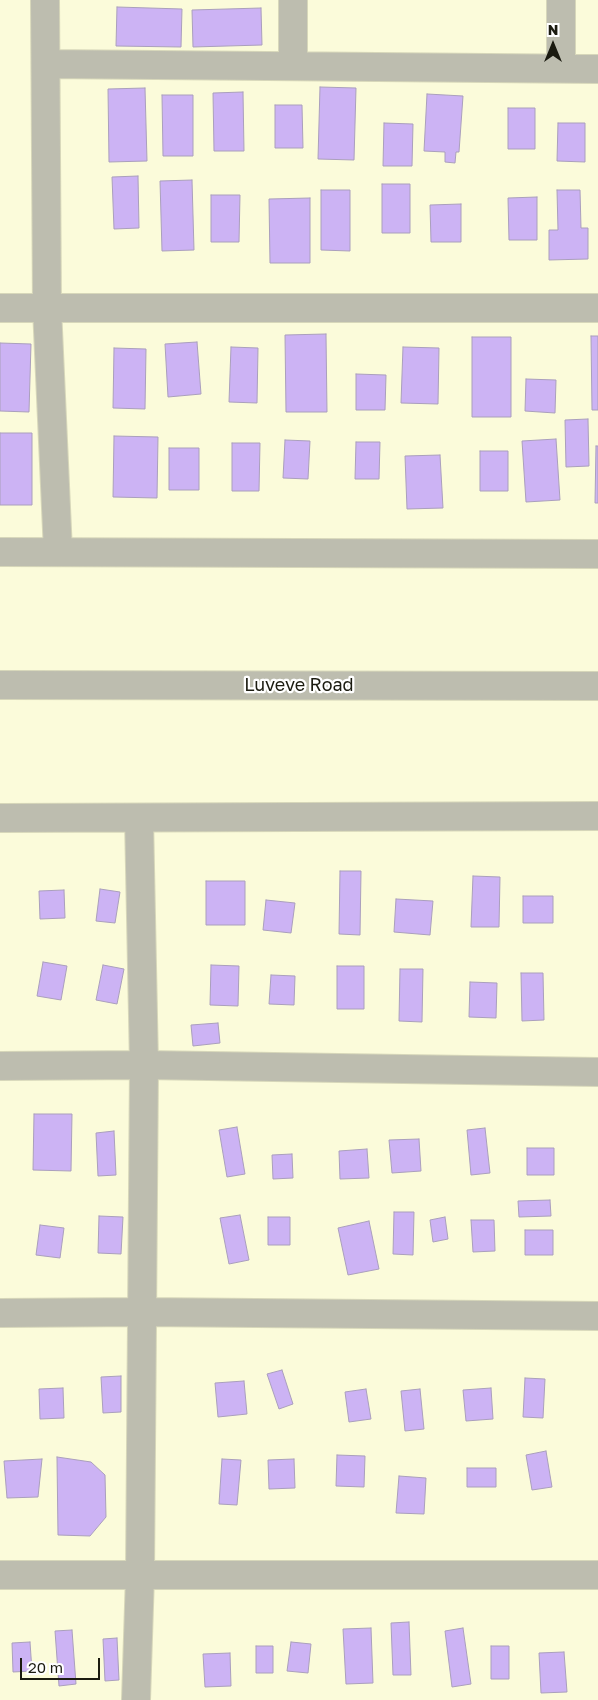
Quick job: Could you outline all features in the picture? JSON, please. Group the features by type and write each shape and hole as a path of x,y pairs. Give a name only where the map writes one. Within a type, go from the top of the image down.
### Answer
{"street":[{"path":"45,0 48,308 58,552"},
{"path":"293,0 293,66"},
{"path":"561,0 561,68"},
{"path":"46,64 598,69"},
{"path":"0,308 598,308"},
{"path":"0,552 598,554"},
{"name":"Luveve Road","path":"0,685 598,686"},
{"path":"0,818 598,816"},
{"path":"136,1700 140,1575 144,1065 139,818"},
{"path":"0,1066 144,1065 598,1072"},
{"path":"0,1313 142,1312 598,1316"},
{"path":"0,1575 598,1575"}],"building":[{"path":"117,7 182,9 181,47 116,46"},
{"path":"261,8 262,45 193,47 192,10"},
{"path":"320,87 356,88 354,160 318,159"},
{"path":"145,88 147,161 109,162 108,89"},
{"path":"243,92 244,151 214,151 213,93"},
{"path":"427,94 463,96 459,152 456,152 455,163 445,162 445,152 424,151"},
{"path":"162,95 193,95 193,156 163,156"},
{"path":"275,105 302,105 303,148 275,148"},
{"path":"508,108 535,108 535,149 508,149"},
{"path":"384,123 413,124 412,166 383,166"},
{"path":"558,123 585,123 585,162 557,161"},
{"path":"138,176 139,228 114,229 112,177"},
{"path":"192,180 194,250 162,251 160,181"},
{"path":"382,184 410,184 410,233 382,233"},
{"path":"321,190 350,190 350,251 321,250"},
{"path":"557,190 580,190 581,228 588,228 588,259 549,260 549,230 558,230"},
{"path":"211,195 240,195 239,242 211,242"},
{"path":"537,197 537,240 509,240 508,198"},
{"path":"310,198 310,263 270,263 269,199"},
{"path":"461,204 461,242 431,242 430,205"},
{"path":"326,334 327,412 286,412 285,335"},
{"path":"591,336 598,336 598,410 592,410"},
{"path":"472,337 511,337 511,417 472,417"},
{"path":"197,342 201,394 168,397 165,344"},
{"path":"0,343 31,344 29,412 0,411"},
{"path":"231,347 258,348 257,403 229,402"},
{"path":"403,347 439,348 438,404 401,403"},
{"path":"114,348 146,349 145,409 113,408"},
{"path":"356,374 386,375 385,410 356,410"},
{"path":"526,379 556,380 555,413 525,411"},
{"path":"588,419 589,466 566,467 565,420"},
{"path":"0,433 32,433 32,505 0,505"},
{"path":"114,436 158,437 157,498 113,497"},
{"path":"556,439 560,500 526,502 522,441"},
{"path":"285,440 310,441 308,479 283,478"},
{"path":"356,442 380,442 379,479 355,479"},
{"path":"232,443 260,443 259,491 232,491"},
{"path":"596,446 598,446 598,503 595,503"},
{"path":"169,448 199,448 199,490 169,490"},
{"path":"480,451 508,451 508,491 480,491"},
{"path":"440,455 443,508 407,509 405,456"},
{"path":"340,871 361,871 360,935 339,934"},
{"path":"473,876 500,877 499,927 471,927"},
{"path":"206,881 245,881 245,925 206,925"},
{"path":"100,889 120,892 115,923 96,921"},
{"path":"64,890 65,918 40,919 39,891"},
{"path":"523,896 553,896 553,923 523,923"},
{"path":"396,899 433,901 430,935 394,932"},
{"path":"266,900 295,903 291,933 263,930"},
{"path":"43,962 67,966 61,1000 37,996"},
{"path":"103,965 124,969 117,1004 96,1000"},
{"path":"211,965 239,966 238,1006 210,1005"},
{"path":"337,966 364,966 364,1009 337,1009"},
{"path":"400,969 423,969 422,1022 399,1021"},
{"path":"521,973 543,973 544,1020 522,1021"},
{"path":"271,975 295,976 294,1005 269,1004"},
{"path":"470,982 497,983 496,1018 469,1017"},
{"path":"218,1023 220,1043 193,1046 191,1025"},
{"path":"34,1114 72,1114 71,1171 33,1170"},
{"path":"237,1127 245,1174 227,1177 219,1130"},
{"path":"485,1128 490,1173 471,1175 467,1130"},
{"path":"114,1131 116,1175 98,1176 96,1133"},
{"path":"419,1139 421,1171 392,1173 389,1140"},
{"path":"527,1148 554,1148 554,1175 527,1175"},
{"path":"367,1149 369,1178 340,1179 339,1151"},
{"path":"292,1154 293,1178 273,1179 272,1155"},
{"path":"550,1200 551,1216 519,1217 518,1201"},
{"path":"394,1212 414,1212 413,1255 393,1254"},
{"path":"240,1215 249,1260 229,1264 220,1218"},
{"path":"99,1216 123,1217 121,1254 98,1253"},
{"path":"268,1217 290,1217 290,1245 268,1245"},
{"path":"445,1217 448,1239 433,1242 430,1220"},
{"path":"471,1220 494,1220 495,1251 473,1252"},
{"path":"369,1221 379,1269 348,1275 338,1228"},
{"path":"40,1225 64,1228 60,1258 36,1255"},
{"path":"525,1230 553,1230 553,1255 525,1255"},
{"path":"282,1370 293,1404 279,1409 267,1374"},
{"path":"121,1376 121,1412 103,1413 101,1377"},
{"path":"525,1378 545,1379 543,1418 523,1417"},
{"path":"244,1381 247,1414 218,1417 215,1383"},
{"path":"63,1388 64,1418 40,1419 39,1389"},
{"path":"491,1388 493,1419 466,1421 463,1390"},
{"path":"366,1389 371,1419 349,1422 345,1392"},
{"path":"420,1389 424,1429 405,1431 401,1391"},
{"path":"546,1451 552,1487 532,1490 526,1455"},
{"path":"337,1455 365,1456 364,1487 336,1486"},
{"path":"57,1457 91,1462 105,1475 106,1517 90,1536 58,1535"},
{"path":"42,1459 38,1497 7,1498 4,1461"},
{"path":"222,1459 241,1460 237,1505 219,1504"},
{"path":"294,1459 295,1488 269,1489 268,1460"},
{"path":"467,1468 496,1468 496,1487 467,1487"},
{"path":"399,1476 426,1478 424,1514 396,1513"},
{"path":"409,1622 411,1675 393,1675 391,1623"},
{"path":"371,1628 373,1683 346,1684 343,1629"},
{"path":"463,1628 471,1684 452,1687 445,1631"},
{"path":"72,1630 76,1684 59,1686 55,1631"},
{"path":"117,1638 119,1680 105,1681 103,1639"},
{"path":"30,1642 32,1671 13,1672 12,1643"},
{"path":"291,1642 311,1644 308,1673 287,1671"},
{"path":"256,1646 273,1646 273,1673 256,1673"},
{"path":"491,1646 509,1646 509,1679 491,1679"},
{"path":"564,1652 567,1692 541,1693 539,1653"},
{"path":"230,1653 231,1686 205,1687 203,1654"}]}
